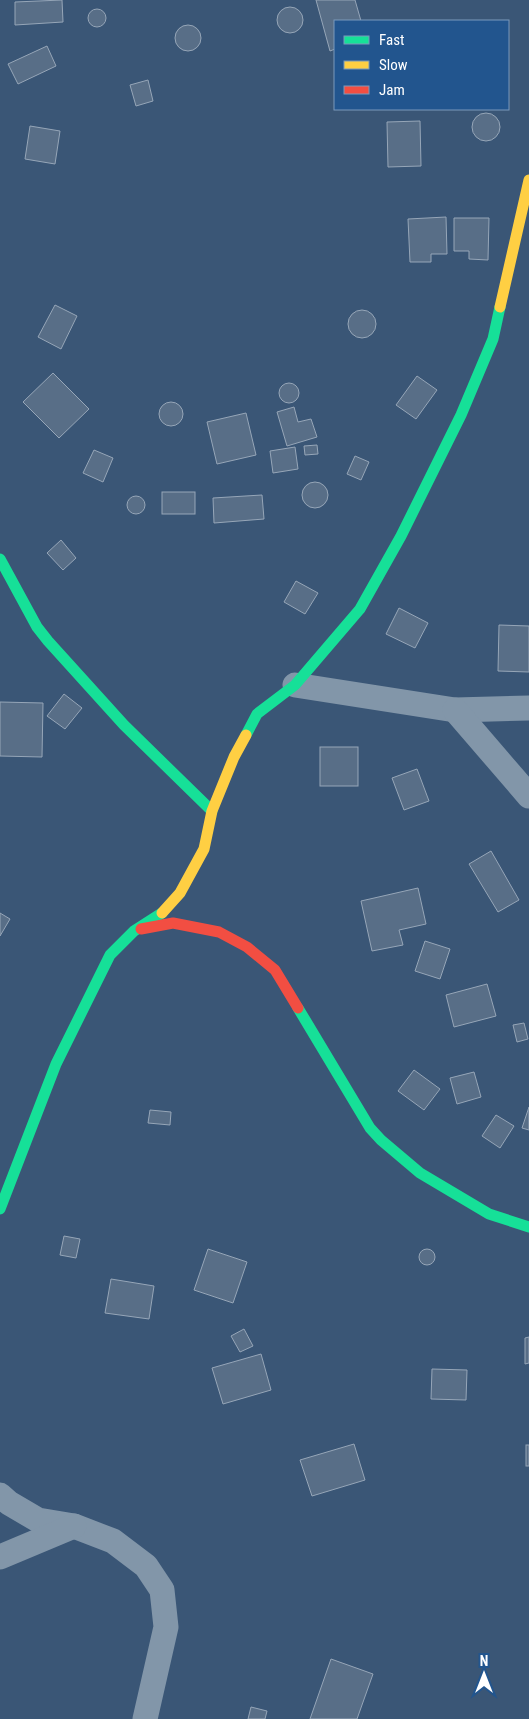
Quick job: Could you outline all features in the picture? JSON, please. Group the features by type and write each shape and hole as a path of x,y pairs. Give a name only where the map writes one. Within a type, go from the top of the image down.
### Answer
{"street":[{"path":"0,1209 56,1064 110,956 134,931 161,914 180,893 204,848 212,811 234,757 257,714 295,685 360,609 401,536 461,415 493,339 529,180"},
{"path":"0,559 37,627 48,641 124,725 212,811"},
{"path":"295,685 455,710 529,708"},
{"path":"455,710 529,796"},
{"path":"134,931 172,923 219,932 247,947 275,970 370,1128 381,1140 420,1173 489,1214 529,1228"},
{"path":"0,1495 9,1503 38,1520 74,1526 113,1541 146,1566 162,1590 166,1626 145,1719"},
{"path":"0,1557 74,1526"}],"building":[{"path":"62,0 63,22 15,25 15,2"},
{"path":"316,0 355,0 361,20 334,20 334,49 330,51"},
{"path":"290,7 299,11 303,20 299,29 290,33 281,29 277,20 281,11"},
{"path":"97,9 103,12 106,18 103,24 97,27 91,24 88,18 91,12"},
{"path":"188,25 197,29 201,38 197,47 188,51 179,47 175,38 179,29"},
{"path":"47,46 56,66 18,84 8,64"},
{"path":"148,80 153,101 136,106 130,85"},
{"path":"486,113 496,117 500,127 496,137 486,141 476,137 472,127 476,117"},
{"path":"420,121 421,166 388,167 387,122"},
{"path":"30,126 60,131 55,164 25,159"},
{"path":"446,217 447,254 431,254 431,262 410,262 408,219"},
{"path":"454,218 489,218 488,260 469,259 469,251 454,251"},
{"path":"55,305 77,316 61,349 38,337"},
{"path":"362,310 372,314 376,324 372,334 362,338 352,334 348,324 352,314"},
{"path":"53,373 89,409 59,438 23,402"},
{"path":"417,376 437,390 416,419 396,405"},
{"path":"285,383 293,383 299,389 299,397 293,403 285,403 279,397 279,389"},
{"path":"171,402 180,405 183,414 180,423 171,426 162,423 159,414 162,405"},
{"path":"294,407 298,422 311,419 317,437 287,446 277,412"},
{"path":"246,413 256,455 217,464 207,422"},
{"path":"317,445 318,454 305,455 304,446"},
{"path":"295,447 298,469 273,473 270,451"},
{"path":"94,450 113,458 103,482 83,473"},
{"path":"355,456 369,462 361,480 347,474"},
{"path":"315,482 324,486 328,495 324,504 315,508 306,504 302,495 306,486"},
{"path":"162,492 195,492 195,514 162,514"},
{"path":"262,495 264,519 214,523 213,498"},
{"path":"132,496 140,496 145,501 143,512 132,514 127,509 127,501"},
{"path":"61,540 76,558 63,570 47,553"},
{"path":"296,581 318,593 305,614 284,602"},
{"path":"399,608 428,623 415,648 386,634"},
{"path":"499,625 529,626 529,672 498,671"},
{"path":"64,694 82,708 65,729 47,716"},
{"path":"0,702 43,703 42,757 0,756"},
{"path":"320,747 358,747 358,786 320,786"},
{"path":"417,769 429,801 404,810 392,778"},
{"path":"491,851 519,900 498,912 469,864"},
{"path":"418,888 426,924 399,930 403,945 372,951 361,901"},
{"path":"0,913 10,919 0,936"},
{"path":"425,941 450,949 440,979 415,971"},
{"path":"487,984 496,1016 454,1027 446,995"},
{"path":"524,1023 528,1039 517,1042 513,1025"},
{"path":"414,1070 440,1089 424,1110 398,1091"},
{"path":"474,1072 481,1097 457,1104 450,1078"},
{"path":"529,1107 529,1130 522,1128"},
{"path":"150,1110 171,1112 170,1125 148,1123"},
{"path":"496,1115 514,1126 500,1148 482,1136"},
{"path":"64,1236 80,1239 76,1258 60,1255"},
{"path":"208,1249 247,1262 233,1303 194,1290"},
{"path":"427,1249 433,1251 435,1257 433,1263 427,1265 421,1263 419,1257 421,1251"},
{"path":"111,1279 154,1286 149,1319 105,1313"},
{"path":"244,1329 253,1346 240,1352 231,1336"},
{"path":"529,1337 529,1363 525,1364 525,1338"},
{"path":"261,1354 271,1390 223,1404 212,1368"},
{"path":"432,1369 467,1370 466,1400 431,1399"},
{"path":"354,1444 365,1480 312,1496 300,1460"},
{"path":"526,1445 529,1445 529,1466 526,1466"},
{"path":"331,1659 373,1674 357,1719 310,1719"},
{"path":"251,1707 267,1711 265,1719 248,1719"}],"traffic: fast":[{"path":"246,735 257,714 295,685 360,609 401,536 461,415 493,339 500,307"},
{"path":"0,559 37,627 48,641 124,725 212,811"},
{"path":"0,1209 56,1064 110,955 134,931 162,913"},
{"path":"298,1008 370,1128 381,1140 420,1173 489,1214 529,1227"}],"traffic: slow":[{"path":"500,307 529,180"},
{"path":"162,913 180,893 204,849 212,811 234,757 246,735"}],"traffic: jam":[{"path":"141,929 173,923 219,932 247,947 275,970 298,1008"}]}
